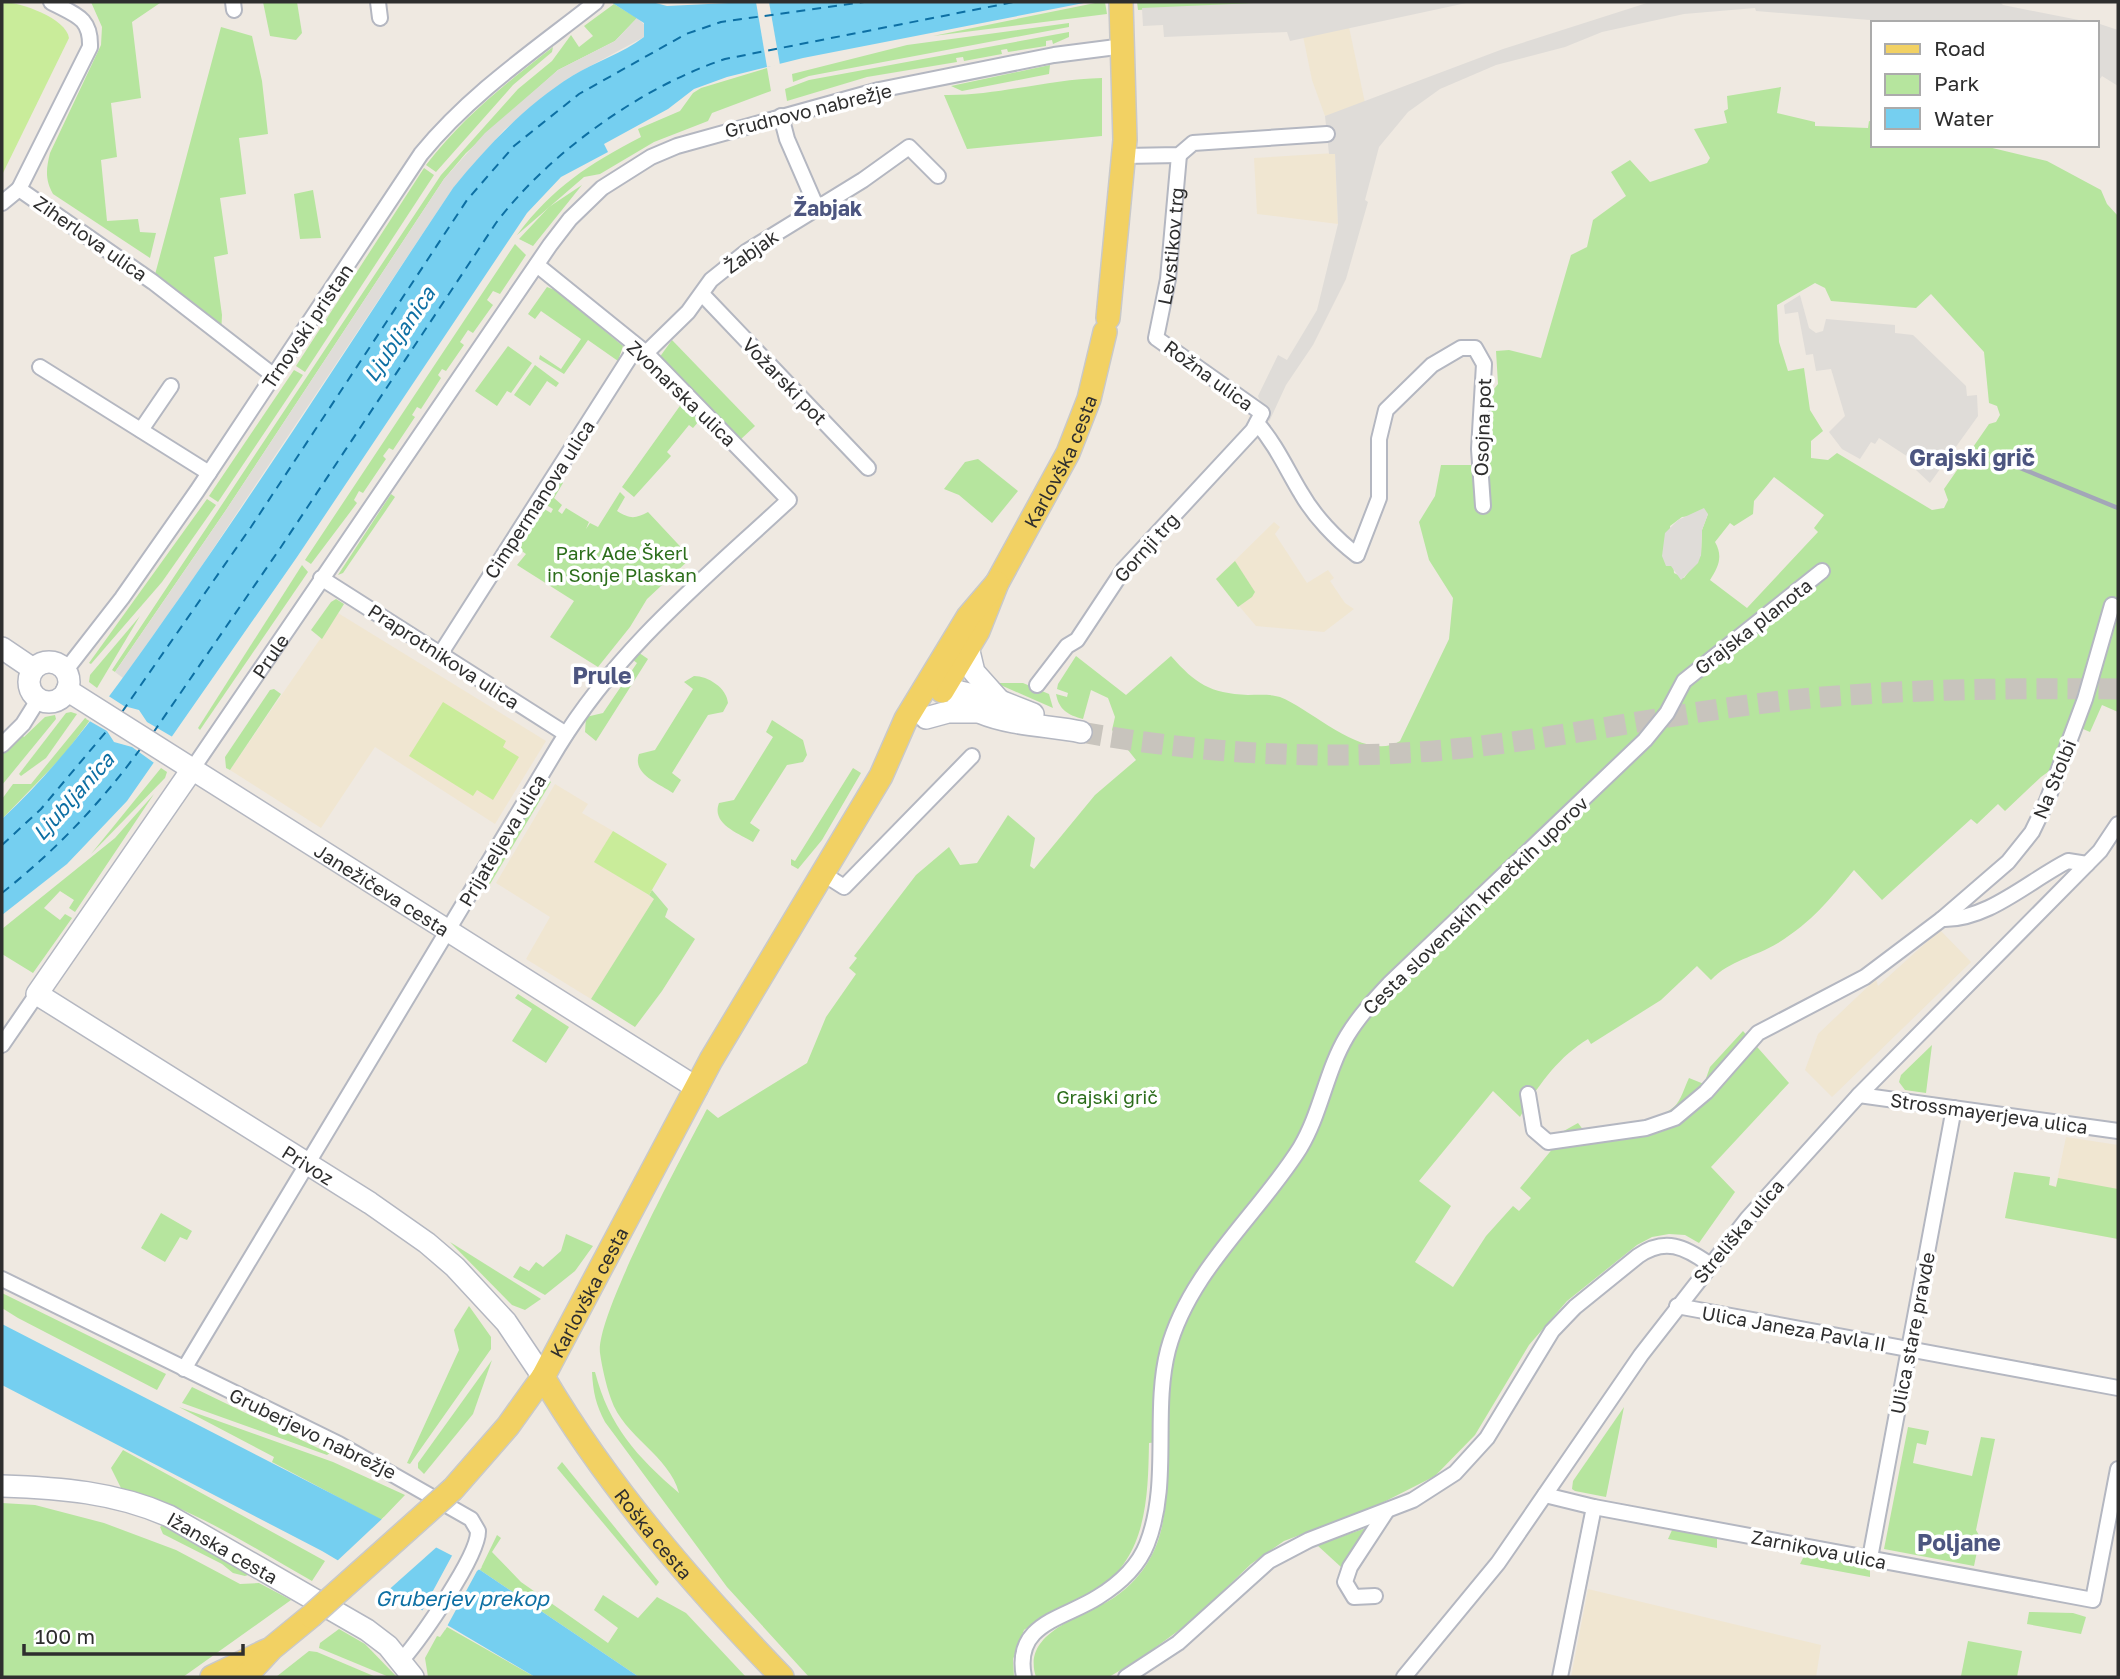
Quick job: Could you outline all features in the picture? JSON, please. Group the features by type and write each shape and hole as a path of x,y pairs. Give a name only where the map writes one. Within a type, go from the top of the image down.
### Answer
{"main road":[{"path":"1122,6 1124,156"},
{"name":"Karlovška cesta","path":"245,1677 272,1648 453,1489 508,1426 543,1377 641,1198 696,1088 881,776 926,718 958,648 968,617 997,583 1053,485 1077,435 1097,374 1107,325 1124,156"},
{"name":"Karlovška cesta","path":"881,776 906,719 941,688"},
{"name":"Roška cesta","path":"543,1377 576,1432 677,1561 782,1677"},
{"name":"Karlovška cesta","path":"212,1677 272,1648"}],"street":[{"name":"Ziherlova ulica","path":"51,2 84,20 90,28 90,47 19,189 153,282 273,375"},
{"path":"378,2 380,18"},
{"name":"Trnovski pristan","path":"66,680 209,473 421,154 465,105 521,60 578,8 596,2"},
{"name":"Grudnovo nabrežje","path":"537,265 570,219 601,188 628,170 677,146 879,90 1054,55 1124,46"},
{"path":"781,116 787,139 817,208"},
{"path":"1124,156 1179,155 1193,143 1327,134"},
{"name":"Žabjak","path":"642,350 702,294 711,280 746,252 909,147 938,176"},
{"name":"Levstikov trg","path":"1156,338 1168,279 1179,155"},
{"path":"2,203 19,189"},
{"name":"Zvonarska ulica","path":"537,265 642,350 789,500"},
{"name":"Prule","path":"2,1045 537,265"},
{"name":"Vožarski pot","path":"702,294 868,468"},
{"name":"Rožna ulica","path":"1156,338 1259,418 1305,499 1336,536 1357,555 1379,498 1379,439 1386,410 1415,380 1449,353 1465,346 1478,350"},
{"name":"Cimpermanova ulica","path":"441,653 642,350"},
{"name":"Osojna pot","path":"1478,350 1484,364 1479,469 1483,506"},
{"path":"40,367 209,473"},
{"path":"141,430 171,386"},
{"name":"Gornji trg","path":"1037,685 1067,646 1077,640 1124,569 1214,474 1259,418"},
{"name":"Prijateljeva ulica","path":"184,1369 447,930 595,691 635,644 789,500"},
{"name":"Grajska planota","path":"1688,677 1822,571"},
{"name":"Praprotnikova ulica","path":"321,578 566,734"},
{"name":"Na Stolbi","path":"1528,1094 1534,1130 1548,1142 1646,1128 1665,1122 1706,1092 1758,1033 1865,977 1942,919 2008,862 2037,822 2085,699 2112,605"},
{"path":"2,648 33,669"},
{"path":"958,648 974,672 1000,701"},
{"path":"2,745 23,724 34,706 56,701 66,680 50,662 33,669"},
{"path":"33,669 29,687 34,706"},
{"name":"Cesta slovenskih kmečkih uporov","path":"1024,1677 1022,1657 1033,1634 1049,1621 1098,1598 1118,1583 1139,1560 1150,1535 1157,1503 1165,1364 1179,1317 1205,1275 1302,1144 1346,1037 1390,983 1645,740 1667,713 1688,677"},
{"name":"Janežičeva cesta","path":"66,680 86,701 696,1088"},
{"path":"926,718 947,712 976,712 1046,728 1073,730 1000,701 941,688"},
{"path":"941,688 976,712"},
{"path":"822,873 844,887 972,756"},
{"name":"Streliška ulica","path":"1404,1677 1498,1563 1676,1306 1709,1264 1859,1095 2087,864 2118,824"},
{"path":"1942,919 1962,918 1978,912 2068,861 2087,864"},
{"name":"Privoz","path":"37,994 394,1219 455,1267 506,1322 543,1377"},
{"name":"Strossmayerjeva ulica","path":"1859,1095 2118,1131"},
{"name":"Ulica stare pravde","path":"1870,1559 1954,1108"},
{"path":"1126,1677 1178,1643 1269,1561 1309,1540 1387,1512 1439,1486 1455,1473 1487,1438 1552,1331 1638,1255 1649,1248 1671,1244 1686,1249 1709,1264"},
{"name":"Gruberjevo nabrežje","path":"2,1279 339,1444 471,1519 479,1533 471,1555 426,1629 407,1669"},
{"name":"Ulica Janeza Pavla II","path":"1676,1306 2118,1388"},
{"name":"Zarnikova ulica","path":"1545,1495 1594,1507 2093,1600 2118,1469"},
{"name":"Ižanska cesta","path":"2,1486 89,1492 158,1512 367,1630 407,1669"},
{"path":"1560,1677 1594,1507"},
{"path":"1375,1596 1354,1597 1345,1582 1350,1567 1387,1512"}],"shaded area":[{"path":"1279,2 1471,2 1290,41 1287,32 1164,37 1163,25 1143,26 1142,8"},
{"path":"1650,2 2000,2 2003,5 2084,21 1883,21 1756,11 1755,8 1684,14 1602,32 1565,47 1496,65 1440,89 1408,112 1379,147 1365,200 1368,202 1346,279 1313,345 1286,385 1269,422 1258,396 1278,355 1287,360 1317,310 1338,224 1335,154 1329,154 1325,116 1503,49"},
{"path":"637,18 645,25 644,37 570,77 549,93 504,130 453,188 195,576 123,678 115,672 226,510 444,179 485,133 558,70 615,41"},
{"path":"2099,24 2118,30 2118,86 2102,76 2099,80"},
{"path":"1349,27 1365,103 1325,116 1312,80 1303,36"},
{"path":"1335,153 1338,224 1257,214 1254,158"},
{"path":"1800,295 1809,328 1816,333 1823,331 1826,319 1895,325 1895,333 1913,335 1966,386 1967,396 1977,395 1978,416 1930,483 1916,470 1919,464 1879,438 1875,444 1871,442 1860,459 1842,449 1829,432 1845,416 1831,369 1816,371 1813,354 1806,355 1798,312 1785,314 1784,305"},
{"path":"1704,508 1708,514 1702,530 1701,555 1698,563 1681,580 1671,566 1666,566 1662,556 1665,533 1678,520"},
{"path":"1274,522 1280,527 1275,534 1307,583 1328,570 1334,578 1330,581 1345,603 1354,609 1324,632 1256,626 1216,579"},
{"path":"338,613 546,741 495,824 375,747 321,828 230,770"},
{"path":"555,784 588,804 582,813 613,831 595,862 655,899 591,999 526,959 550,917 496,883"},
{"path":"1940,930 1971,962 1832,1097 1805,1070 1818,1034 1876,979 1878,986"},
{"path":"2066,1137 2118,1145 2118,1239 2005,1218 2014,1172 2050,1177 2049,1185 2056,1186"},
{"path":"1588,1589 1821,1645 1816,1677 1571,1677"}],"green space":[{"path":"2,2 41,12 60,24 69,38 2,175"},
{"path":"91,2 160,3 132,22 141,98 111,103 117,157 101,160 107,221 138,219 140,232 156,233 150,258 53,194 47,179 50,153 101,45 102,27"},
{"path":"263,2 297,2 302,33 296,40 270,36"},
{"path":"1105,2 1107,14 933,36"},
{"path":"1137,2 1279,2 1138,10"},
{"path":"614,4 637,18 615,41 558,70 466,153 444,179 226,510 115,672 112,670 441,175 518,89 552,61 571,35 579,47 593,36 584,26"},
{"path":"1069,23 1069,27 809,76 793,82 792,74 907,45"},
{"path":"221,27 252,36 262,81 268,134 239,138 246,194 220,198 228,254 214,257 222,315 221,335 153,282"},
{"path":"1069,32 1069,37 1053,44 1052,40 1046,41 1046,46 1008,52 1007,49 1001,50 1002,54 964,61 963,57 956,58 957,62 867,77 787,101 785,89 809,80"},
{"path":"553,47 552,52 513,85 436,172 426,165 470,116"},
{"path":"1050,65 1049,74 962,91 951,86"},
{"path":"767,68 771,91 712,113 708,121 654,142 600,174 584,177 517,235 544,203 573,178 641,137 638,129 680,111 693,93 701,88"},
{"path":"1102,78 1102,136 967,149 944,95 984,93"},
{"name":"Grajski grič","path":"1781,87 1777,113 1815,122 1815,126 1868,128 1871,122 1871,147 1988,147 2047,161 2101,190 2107,204 2118,216 2118,712 2102,705 2090,732 2083,729 2066,759 2041,777 2005,811 1998,804 1977,824 1971,819 1882,900 1854,870 1811,918 1778,943 1734,963 1711,980 1697,966 1661,1000 1591,1044 1588,1039 1577,1046 1549,1074 1520,1117 1493,1091 1419,1181 1451,1206 1415,1262 1453,1287 1486,1236 1513,1206 1519,1211 1531,1198 1520,1188 1554,1147 1553,1137 1578,1123 1584,1131 1642,1121 1664,1113 1674,1107 1689,1078 1704,1084 1710,1067 1743,1031 1789,1083 1711,1167 1735,1192 1699,1243 1685,1235 1652,1237 1637,1245 1567,1301 1529,1345 1475,1435 1435,1476 1374,1507 1284,1541 1251,1564 1193,1620 1141,1658 1109,1677 1036,1677 1034,1661 1038,1647 1048,1635 1123,1591 1142,1571 1155,1548 1166,1503 1168,1441 1149,1443 1145,1505 1135,1544 1126,1561 1113,1577 1096,1590 1024,1630 1013,1659 1014,1677 809,1677 727,1587 605,1422 594,1392 592,1372 595,1372 608,1409 626,1439 679,1493 666,1468 617,1412 607,1388 600,1353 602,1334 626,1271 707,1109 718,1118 807,1063 826,1017 856,974 849,968 857,958 854,956 916,875 949,847 960,865 977,863 1008,815 1035,838 1030,866 1034,869 1095,795 1136,760 1112,730 1115,717 1108,698 1091,690 1083,719 1069,714 1059,704 1056,694 1067,697 1068,693 1057,689 1058,684 1076,656 1126,695 1171,656 1188,674 1213,689 1235,694 1280,697 1339,732 1371,745 1386,746 1400,741 1449,639 1453,598 1429,560 1419,522 1435,496 1441,465 1474,465 1487,388 1494,389 1498,384 1496,351 1509,350 1541,358 1571,255 1587,247 1593,220 1626,196 1611,172 1630,160 1650,182 1707,163 1710,158 1694,129 1727,123 1724,111 1728,109 1727,96","holes":["1815,283 1825,288 1831,301 1916,308 1931,294 1984,352 1989,403 1997,406 2000,415 1996,422 1989,424 1944,489 1948,500 1944,508 1932,510 1837,453 1828,460 1811,458 1811,441 1823,431 1810,410 1804,368 1788,371 1779,342 1777,305","1774,477 1824,515 1814,528 1818,532 1747,608 1710,580 1719,561 1715,542 1730,523 1734,526 1753,514 1754,501","1708,514 1702,530 1701,555 1684,578 1674,573 1670,526 1682,517"]},
{"path":"424,168 434,175 305,372 296,366"},
{"path":"582,185 533,246 519,239 549,207"},
{"path":"313,190 321,238 300,239 294,194"},
{"path":"515,244 526,255 500,294 493,291 487,300 493,305 473,333 468,330 460,342 464,345 446,371 442,369 438,375 441,378 421,409 417,407 412,415 415,417 393,450 389,448 383,456 386,459 363,493 359,491 354,500 357,503 311,564 305,560"},
{"path":"547,287 555,290 623,346 618,361 588,340 564,374 539,359 540,355 561,369 581,339 541,311 535,319 528,314"},
{"path":"672,340 755,426 740,440 659,358"},
{"path":"508,346 532,363 511,393 507,391 497,406 475,391"},
{"path":"535,365 559,383 556,387 547,381 530,406 514,395"},
{"path":"294,370 303,375 218,502 209,496"},
{"path":"682,403 699,421 693,428 689,425 667,452 671,456 634,497 622,487"},
{"path":"978,459 1018,491 992,523 959,495 944,489 965,462"},
{"name":"Park Ade Škerl in Sonje Plaskan","path":"561,479 563,483 554,498 562,505 558,511 562,514 566,508 589,522 586,529 590,523 598,527 620,492 625,497 617,511 632,517 648,512 691,558 647,599 630,627 598,667 550,637 574,601 517,565 526,554 516,547 541,507 551,513 553,509 543,503"},
{"path":"391,494 395,497 343,573 338,575"},
{"path":"207,499 216,505 162,582 91,664 89,663"},
{"path":"1235,561 1255,592 1238,607 1216,579"},
{"path":"302,565 308,572 200,730 198,728"},
{"path":"336,599 344,604 322,639 311,630"},
{"path":"140,616 97,688 89,682 90,675"},
{"path":"635,650 648,659 596,741 585,732 586,717 603,713 637,663 629,657"},
{"path":"694,676 716,684 724,692 728,703 723,712 708,715 672,773 681,780 673,793 643,772 639,767 639,754 655,750 693,689 684,682"},
{"path":"996,683 1023,683 1049,694 1053,708"},
{"path":"274,689 281,694 230,770 226,768 225,757 270,690"},
{"path":"443,702 506,741 503,747 519,757 493,800 477,790 473,796 409,756"},
{"path":"66,713 77,714 46,758 21,776 19,774"},
{"path":"55,715 56,719 2,785 2,752 22,735 24,737 45,717"},
{"path":"85,718 90,720 64,755 2,819 2,799 13,784 31,784"},
{"path":"772,720 803,740 807,755 803,762 787,765 750,823 760,830 753,842 722,822 719,817 719,803 734,800 773,737 766,732"},
{"path":"161,768 167,772 165,778 91,854"},
{"path":"853,768 861,773 822,840 798,869 791,865 791,859 795,861"},
{"path":"548,780 551,782 490,884 486,882"},
{"path":"154,794 75,912 69,908 74,900 60,891 44,908 60,920 65,914 72,918 33,973 2,954 2,929 115,838"},
{"path":"613,831 667,864 649,895 594,862"},
{"path":"652,890 668,909 665,917 695,939 635,1027 591,999 654,899 649,895"},
{"path":"518,994 569,1027 546,1063 512,1041 532,1009 515,998"},
{"path":"1932,1045 1926,1093 1905,1090 1899,1082 1901,1075"},
{"path":"2014,1172 2050,1177 2049,1185 2056,1187 2058,1178 2118,1189 2118,1239 2005,1218"},
{"path":"161,1213 192,1231 187,1240 180,1237 165,1262 141,1248"},
{"path":"566,1234 593,1246 575,1271 545,1295 513,1277 520,1266 529,1271 536,1262 543,1267 561,1251"},
{"path":"450,1242 541,1299 525,1310 512,1305"},
{"path":"2,1293 166,1374 157,1390 2,1308"},
{"path":"469,1306 491,1337 491,1349 410,1464 407,1463 459,1350 454,1330"},
{"path":"492,1360 473,1414 424,1474 418,1468 418,1463"},
{"path":"192,1387 330,1453 327,1455 182,1403"},
{"path":"179,1407 333,1462 405,1495 381,1520 272,1462 274,1457"},
{"path":"1624,1407 1606,1497 1575,1491 1572,1489 1573,1481"},
{"path":"1908,1427 1929,1431 1926,1445 1917,1443 1913,1463 1972,1476 1981,1437 1995,1439 1976,1530 1980,1537 1974,1566 1884,1549"},
{"path":"123,1450 325,1561 312,1581 196,1516 121,1488 111,1468"},
{"path":"562,1462 659,1582 656,1586 557,1468"},
{"path":"2,1503 35,1505 104,1523 176,1550 240,1584 259,1583 291,1600 183,1677 2,1677"},
{"path":"165,1523 254,1573 245,1576 233,1573 222,1564 163,1534 160,1527"},
{"path":"1369,1527 1341,1567 1317,1545"},
{"path":"1673,1528 1717,1537 1717,1548 1668,1539"},
{"path":"497,1535 501,1538 492,1552 521,1582 608,1643 618,1628 594,1610 603,1595 638,1618 657,1597 686,1613 746,1677 639,1677 480,1570"},
{"path":"1811,1552 1870,1565 1870,1577 1800,1564"},
{"path":"2029,1612 2073,1613 2086,1617 2081,1634 2027,1624"},
{"path":"447,1627 535,1677 428,1677 425,1658 437,1636 440,1637"},
{"path":"339,1629 365,1644 397,1677 389,1677 319,1648 320,1643"},
{"path":"1968,1641 2022,1651 2017,1677 1961,1676"},
{"path":"309,1651 317,1652 376,1677 276,1677"}],"water":[{"name":"Ljubljanica","path":"611,2 652,2 667,6 749,2 1089,2 803,58 727,77 694,89 668,109 604,144 608,152 561,177 527,213 297,557 127,801 67,864 2,915 2,819 28,794 76,739 141,652 252,493 453,188 493,142 555,87 644,37 644,23"},
{"name":"Gruberjev prekop","path":"2,1324 480,1570 639,1677 535,1677 322,1551 2,1385"}],"pier":[{"path":"756,2 769,2 780,65 767,67"},
{"path":"107,695 124,706 139,710 147,722 176,739 157,765 132,747 114,742 107,731 86,719"},
{"path":"384,1517 439,1545 384,1594 335,1563"},
{"path":"454,1552 482,1567 477,1571 445,1630 417,1613 421,1613"}],"ferry route":[{"path":"122,712 251,527 467,200 514,146 579,94 686,34 721,22 864,2"},
{"path":"153,733 281,547 496,223 542,172 570,148 599,125 661,87 725,59 1014,2"},
{"path":"2,845 41,809 110,727"},
{"path":"2,893 76,825 110,788 141,748"}],"tunnel":[{"path":"1081,732 1207,749 1291,754 1376,754 1506,743 1808,698 1941,690 2118,689"}],"railway":[{"path":"2008,463 2118,508"}],"district":[{"name":"Žabjak","path":"828,208"},
{"name":"Grajski grič","path":"1972,457"},
{"name":"Prule","path":"602,675"},
{"name":"Poljane","path":"1959,1542"}]}
